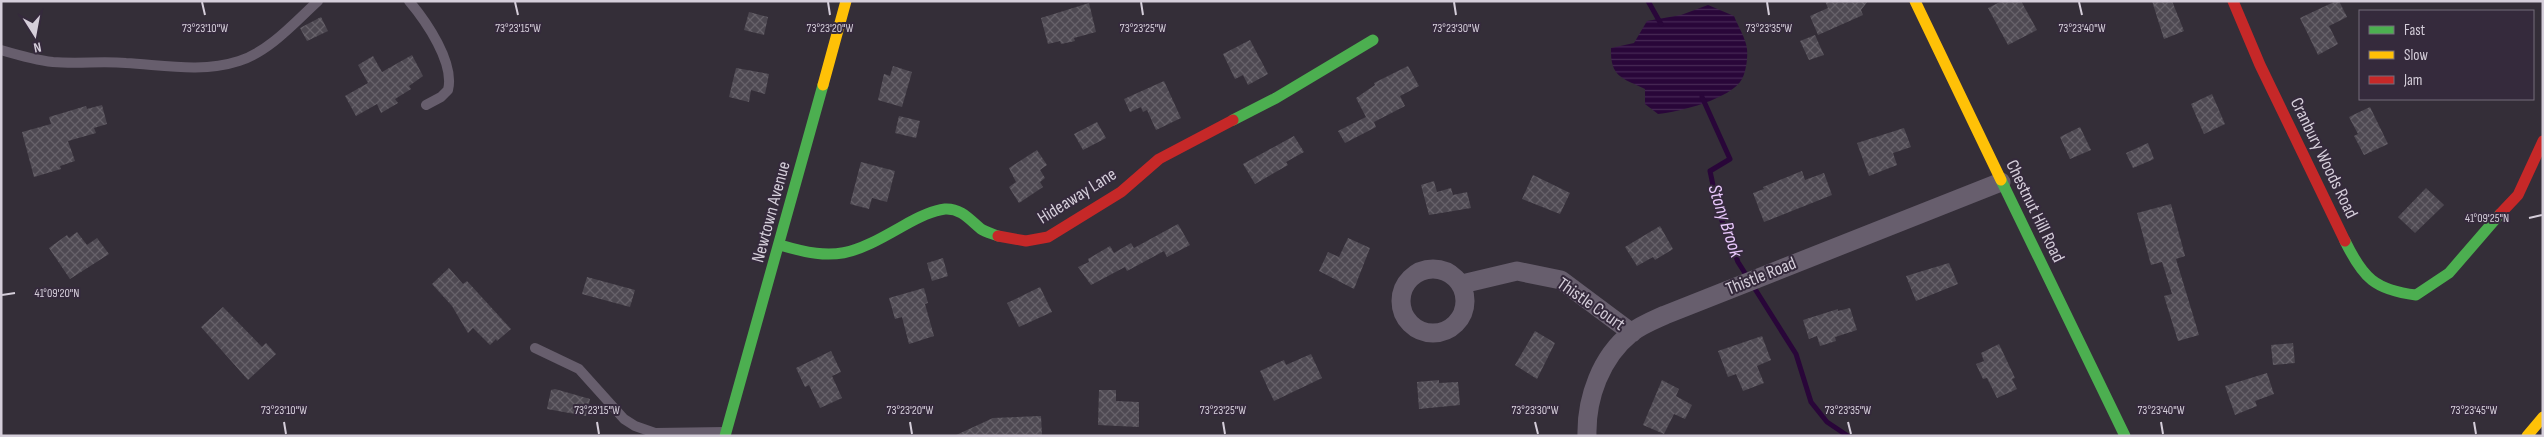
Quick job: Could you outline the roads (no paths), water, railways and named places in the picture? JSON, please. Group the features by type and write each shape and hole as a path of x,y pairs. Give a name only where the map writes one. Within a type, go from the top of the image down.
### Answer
{"main road":[{"name":"Newtown Avenue","path":"730,434 846,1"},
{"name":"Chestnut Hill Road","path":"1915,1 2125,436"},
{"name":"Cranbury Woods Road","path":"2233,1 2264,73 2354,259 2370,282 2388,292 2416,295 2449,273 2481,233 2518,195 2536,160 2543,141"},
{"name":"Hideaway Lane","path":"780,245 810,254 831,255 850,252 871,244 919,217 946,209 965,214 982,230 1005,238 1026,241 1048,237 1121,192 1159,159 1276,98 1373,40"},
{"path":"2527,436 2543,417"}],"street":[{"name":"Thistle Road","path":"1587,436 1588,409 1594,387 1618,345 1632,332 1665,314 2001,182"},
{"name":"Thistle Court","path":"1462,284 1516,271 1561,280 1632,332"}],"lane":[{"path":"1,50 32,59 52,62 122,62 180,68 220,65 239,61 257,53 318,1"},
{"path":"409,1 426,23 450,72 448,90 441,98 426,105"},
{"path":"535,348 579,369 612,404 617,412 634,426 655,432 730,434"}],"waterway":[{"name":"Stony Brook","path":"1648,1 1661,24"},
{"name":"Stony Brook","path":"1702,97 1730,159 1710,171 1719,213 1738,262 1796,354 1811,402 1827,422 1848,436"}]}
